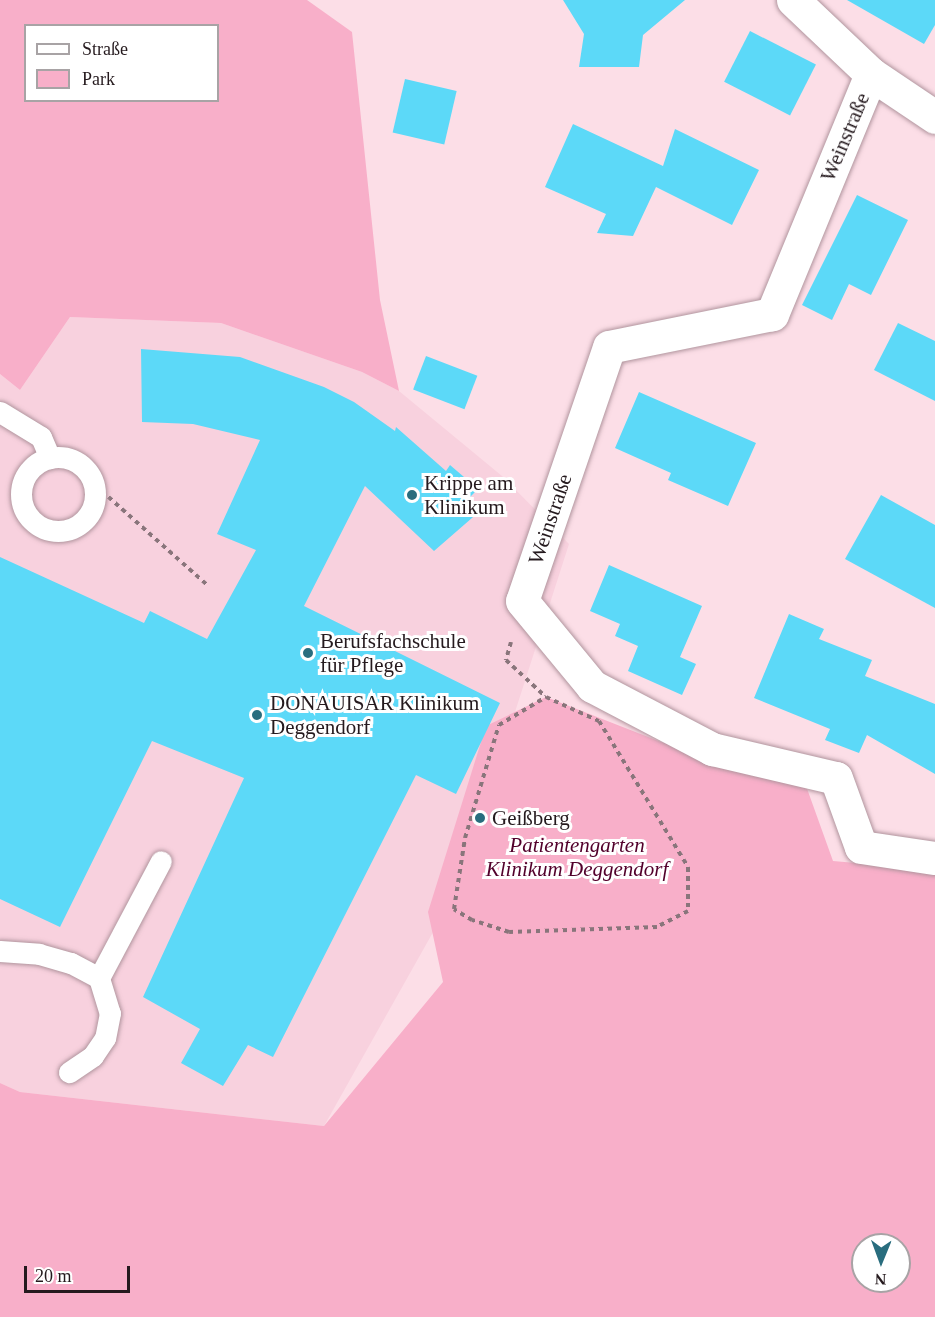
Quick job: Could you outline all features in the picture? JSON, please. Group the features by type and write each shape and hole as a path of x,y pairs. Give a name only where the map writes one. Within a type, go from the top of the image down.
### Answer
{"street":[{"name":"Weinstraße","path":"793,0 871,74 935,117"},
{"name":"Weinstraße","path":"871,74 772,314 609,347 522,601 592,686 712,749 836,778 861,847 935,858"}],"lane":[{"path":"0,412 41,437 50,458"},
{"path":"50,458 69,459 80,464 95,485 92,510 85,521 62,532 39,528 23,509 21,486 34,465 50,458"},
{"path":"99,978 161,861"},
{"path":"0,951 39,954 71,963 99,978 110,1013 105,1038 93,1056 69,1072"}],"path":[{"path":"95,485 206,584"},
{"path":"546,698 599,721 688,867 688,911 657,927 509,932 472,920 454,909 465,838 499,725 546,698"}],"shaded area":[{"name":"DONAUISAR Klinikum Deggendorf","path":"70,317 221,323 362,372 399,391 502,476 569,544 459,886 324,1126 20,1092 0,1083 0,374 20,390"}],"green space":[{"path":"0,0 307,0 352,32 380,300 399,391 362,372 221,323 70,317 20,390 0,374"},
{"name":"Patientengarten Klinikum Deggendorf","path":"546,697 661,742 805,783 833,861 935,870 935,1317 0,1317 0,1083 20,1092 324,1126 443,982 428,912 486,726"}],"building":[{"path":"563,0 685,0 643,35 639,67 579,67 584,34"},
{"path":"847,0 935,0 935,25 924,44"},
{"path":"750,31 816,65 790,115 724,82"},
{"path":"405,79 457,91 444,145 393,133"},
{"path":"573,124 663,166 675,129 759,170 732,225 656,187 633,236 597,233 606,214 545,187"},
{"path":"857,195 908,220 871,295 849,284 832,320 802,305"},
{"path":"898,323 935,341 935,401 874,370"},
{"path":"141,349 240,357 324,387 354,402 395,431 396,427 446,471 450,465 478,489 468,499 480,511 434,551 365,486 304,606 500,703 456,794 416,775 273,1057 248,1045 223,1086 181,1063 200,1029 143,997 244,778 152,741 60,927 0,899 0,557 144,623 150,611 207,639 256,550 217,534 260,440 193,424 142,422"},
{"path":"426,356 477,376 464,409 413,390"},
{"path":"639,392 756,443 728,506 668,480 671,473 615,448"},
{"path":"881,495 935,525 935,608 845,559"},
{"path":"609,565 702,606 680,657 696,664 682,695 628,671 638,646 615,636 620,624 590,611"},
{"path":"789,614 824,629 819,639 872,660 865,676 935,704 935,774 867,735 859,753 825,740 830,729 754,698"}],"place":[{"name":"Krippe am Klinikum","path":"412,495"},
{"name":"Berufsfachschule für Pflege","path":"308,653"},
{"name":"DONAUISAR Klinikum Deggendorf","path":"257,715"},
{"name":"Geißberg","path":"480,818"}]}
